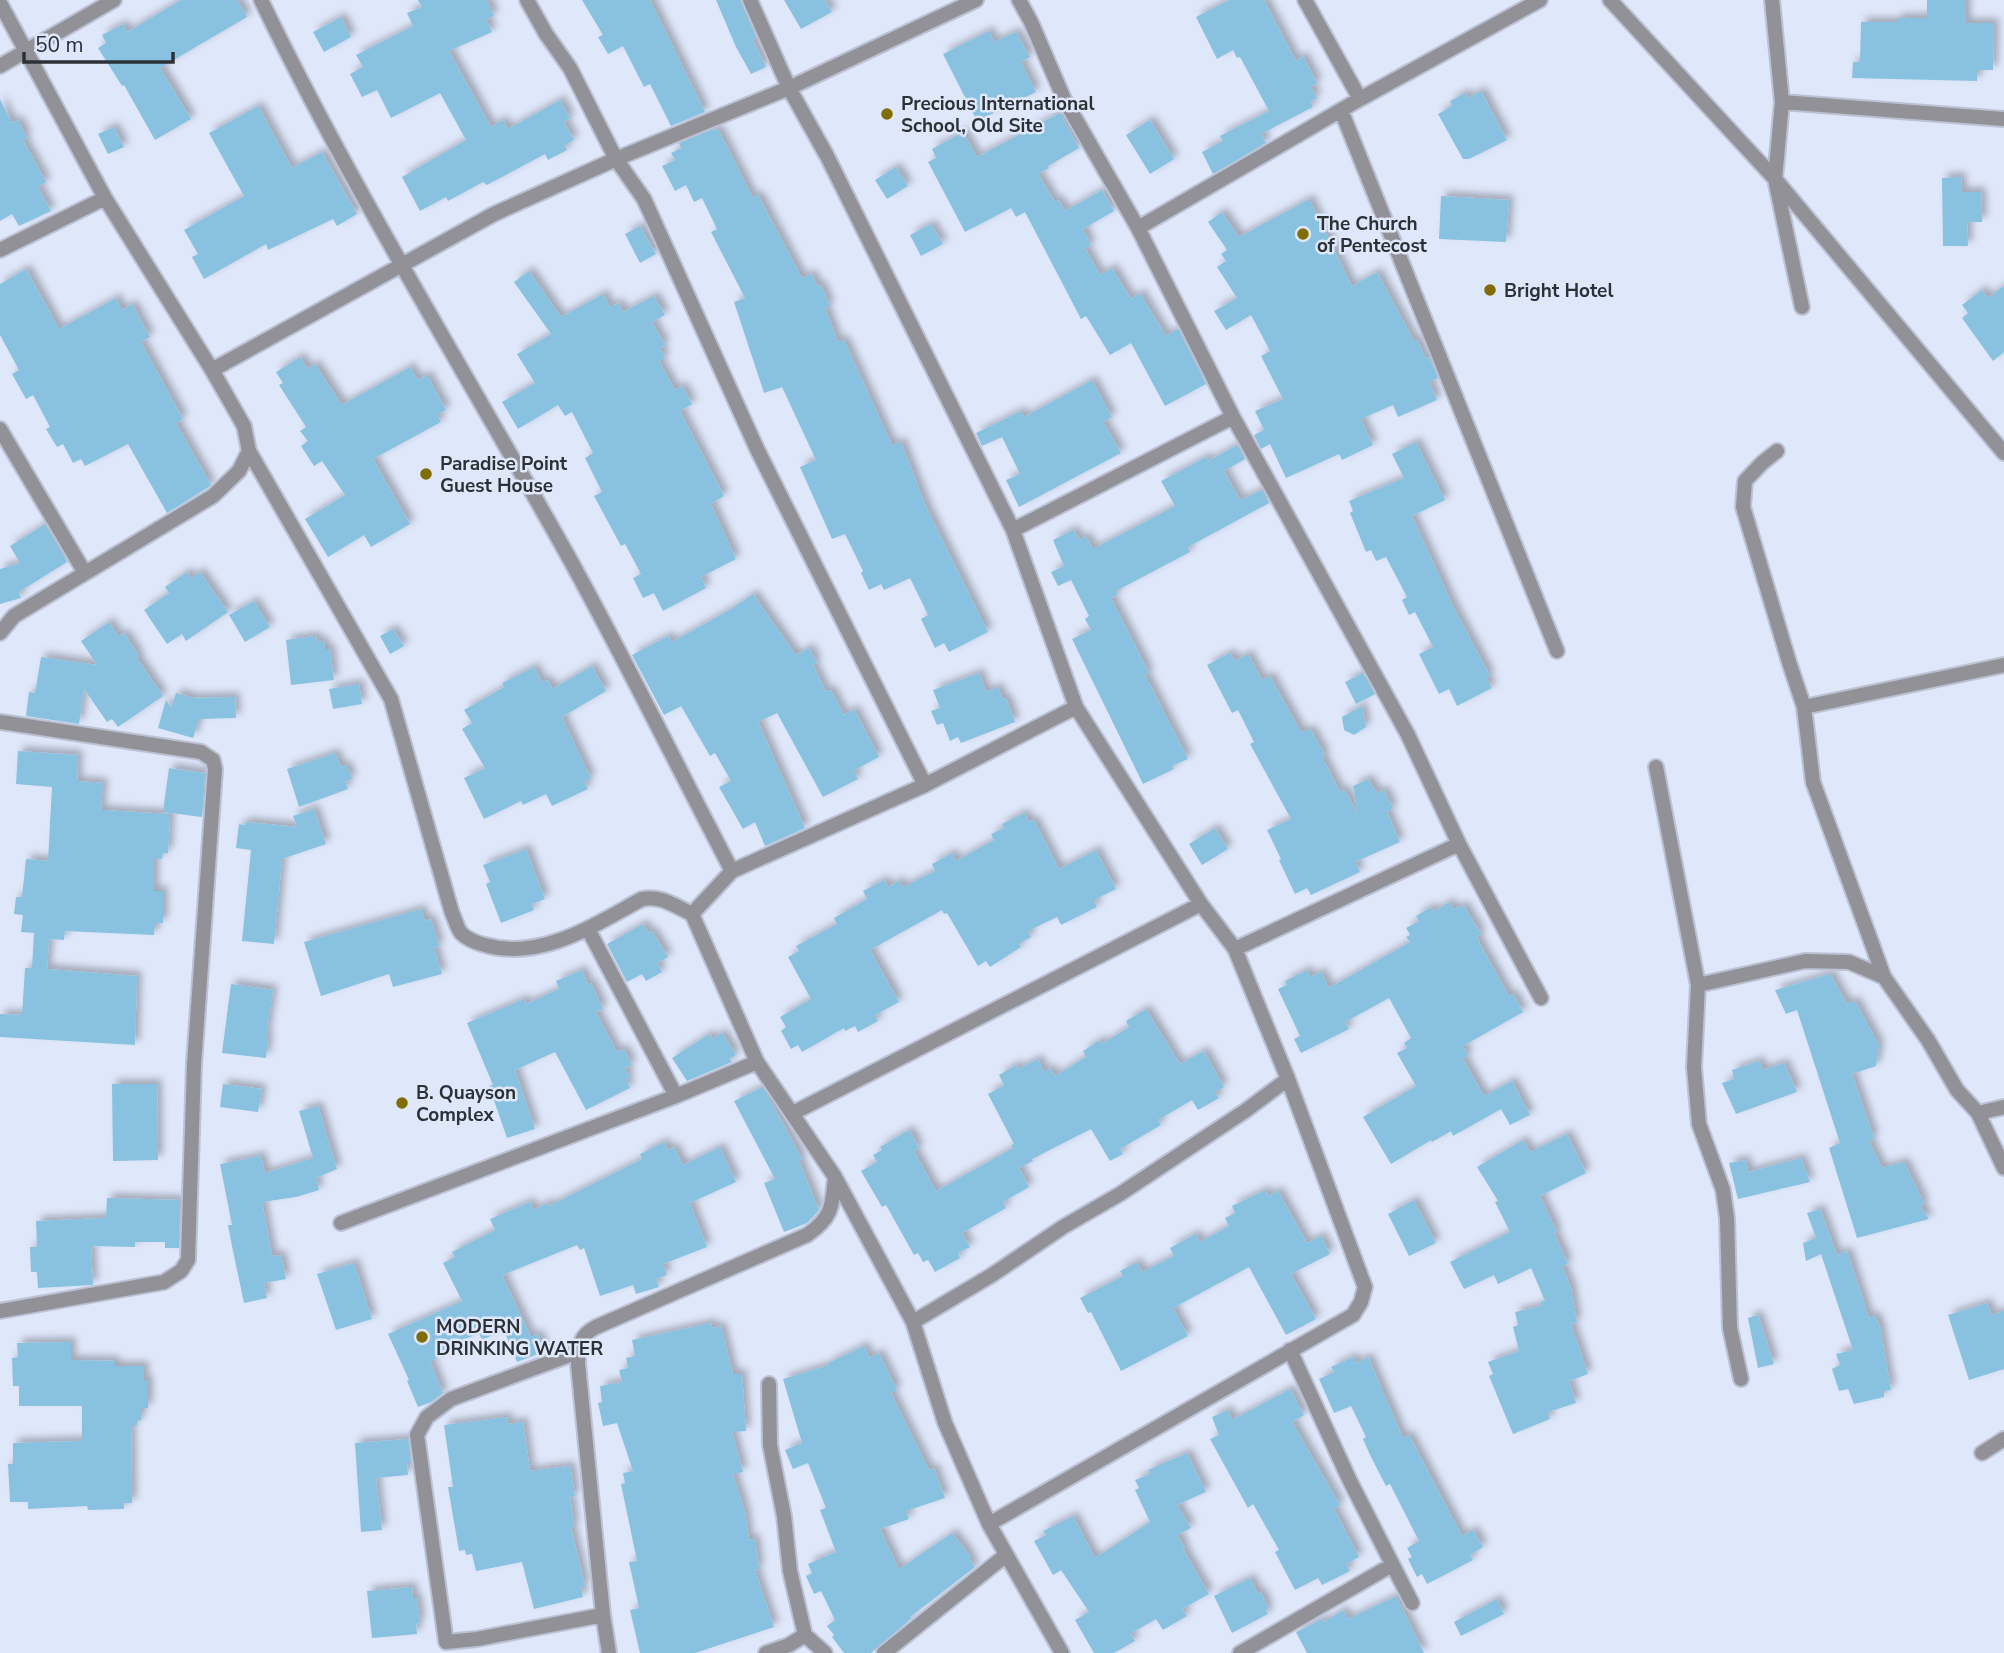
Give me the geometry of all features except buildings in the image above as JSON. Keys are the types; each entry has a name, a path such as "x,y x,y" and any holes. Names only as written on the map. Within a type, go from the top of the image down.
{"street":[{"path":"0,66 114,0"},
{"path":"261,0 300,80 400,265 568,557 732,871"},
{"path":"527,0 546,34 570,68 616,159 644,199 757,449 925,785"},
{"path":"750,0 789,88 827,156 1013,530 1076,707 1201,904 1235,949 1288,1079 1365,1287 1361,1302 1353,1315 989,1524"},
{"path":"212,370 494,214 616,159 789,88 976,0"},
{"path":"1019,0 1064,99 1138,228 1233,418 1408,735 1460,844 1541,998"},
{"path":"1305,0 1360,99"},
{"path":"1138,228 1360,99 1540,0"},
{"path":"1610,0 1775,179 2004,453"},
{"path":"1772,0 1782,102 1775,179 1802,307"},
{"path":"0,3 105,198 244,426 249,452 391,699 453,913 462,933 475,942 497,948 532,949 587,929 651,897 662,899 692,914 757,1062 835,1177 913,1322 945,1423 989,1524 1062,1653"},
{"path":"1782,102 2004,119"},
{"path":"1341,110 1557,651"},
{"path":"0,250 105,198"},
{"path":"1013,530 1233,418"},
{"path":"0,429 85,573"},
{"path":"0,633 14,616 213,496 239,471 249,452"},
{"path":"1777,452 1745,481 1743,507 1804,707 1813,782 1884,977 1928,1040 1957,1090 1978,1113 2004,1168"},
{"path":"1804,707 2004,665"},
{"path":"692,914 732,871 925,785 1076,707"},
{"path":"0,722 201,752 213,761 215,769 194,1064 188,1260 181,1271 164,1282 0,1311"},
{"path":"1656,766 1699,985 1694,1068 1699,1124 1723,1190 1727,1218 1730,1328 1741,1379"},
{"path":"1235,949 1460,844"},
{"path":"793,1113 1201,904"},
{"path":"587,929 676,1096"},
{"path":"1699,985 1805,961 1849,962 1884,977"},
{"path":"341,1223 676,1096 757,1062"},
{"path":"913,1322 1120,1194 1245,1111 1288,1079"},
{"path":"1978,1113 2004,1107"},
{"path":"610,1653 603,1615 578,1352 585,1332 807,1235 823,1224 829,1214 835,1177"},
{"path":"1290,1350 1349,1479 1412,1603"},
{"path":"578,1352 451,1399 436,1408 420,1427 417,1435 447,1648 477,1639 603,1615"},
{"path":"768,1384 770,1445 784,1516 790,1571 805,1635 825,1653"},
{"path":"1982,1452 2004,1439"},
{"path":"884,1653 1006,1555"},
{"path":"1240,1653 1392,1565"},
{"path":"766,1653 789,1645 805,1635"}],"place":[{"name":"Precious International School, Old Site","path":"887,114"},
{"name":"The Church of Pentecost","path":"1303,234"},
{"name":"Bright Hotel","path":"1490,290"},
{"name":"Paradise Point Guest House","path":"426,474"},
{"name":"B. Quayson Complex","path":"402,1103"},
{"name":"MODERN DRINKING WATER","path":"422,1337"}]}
